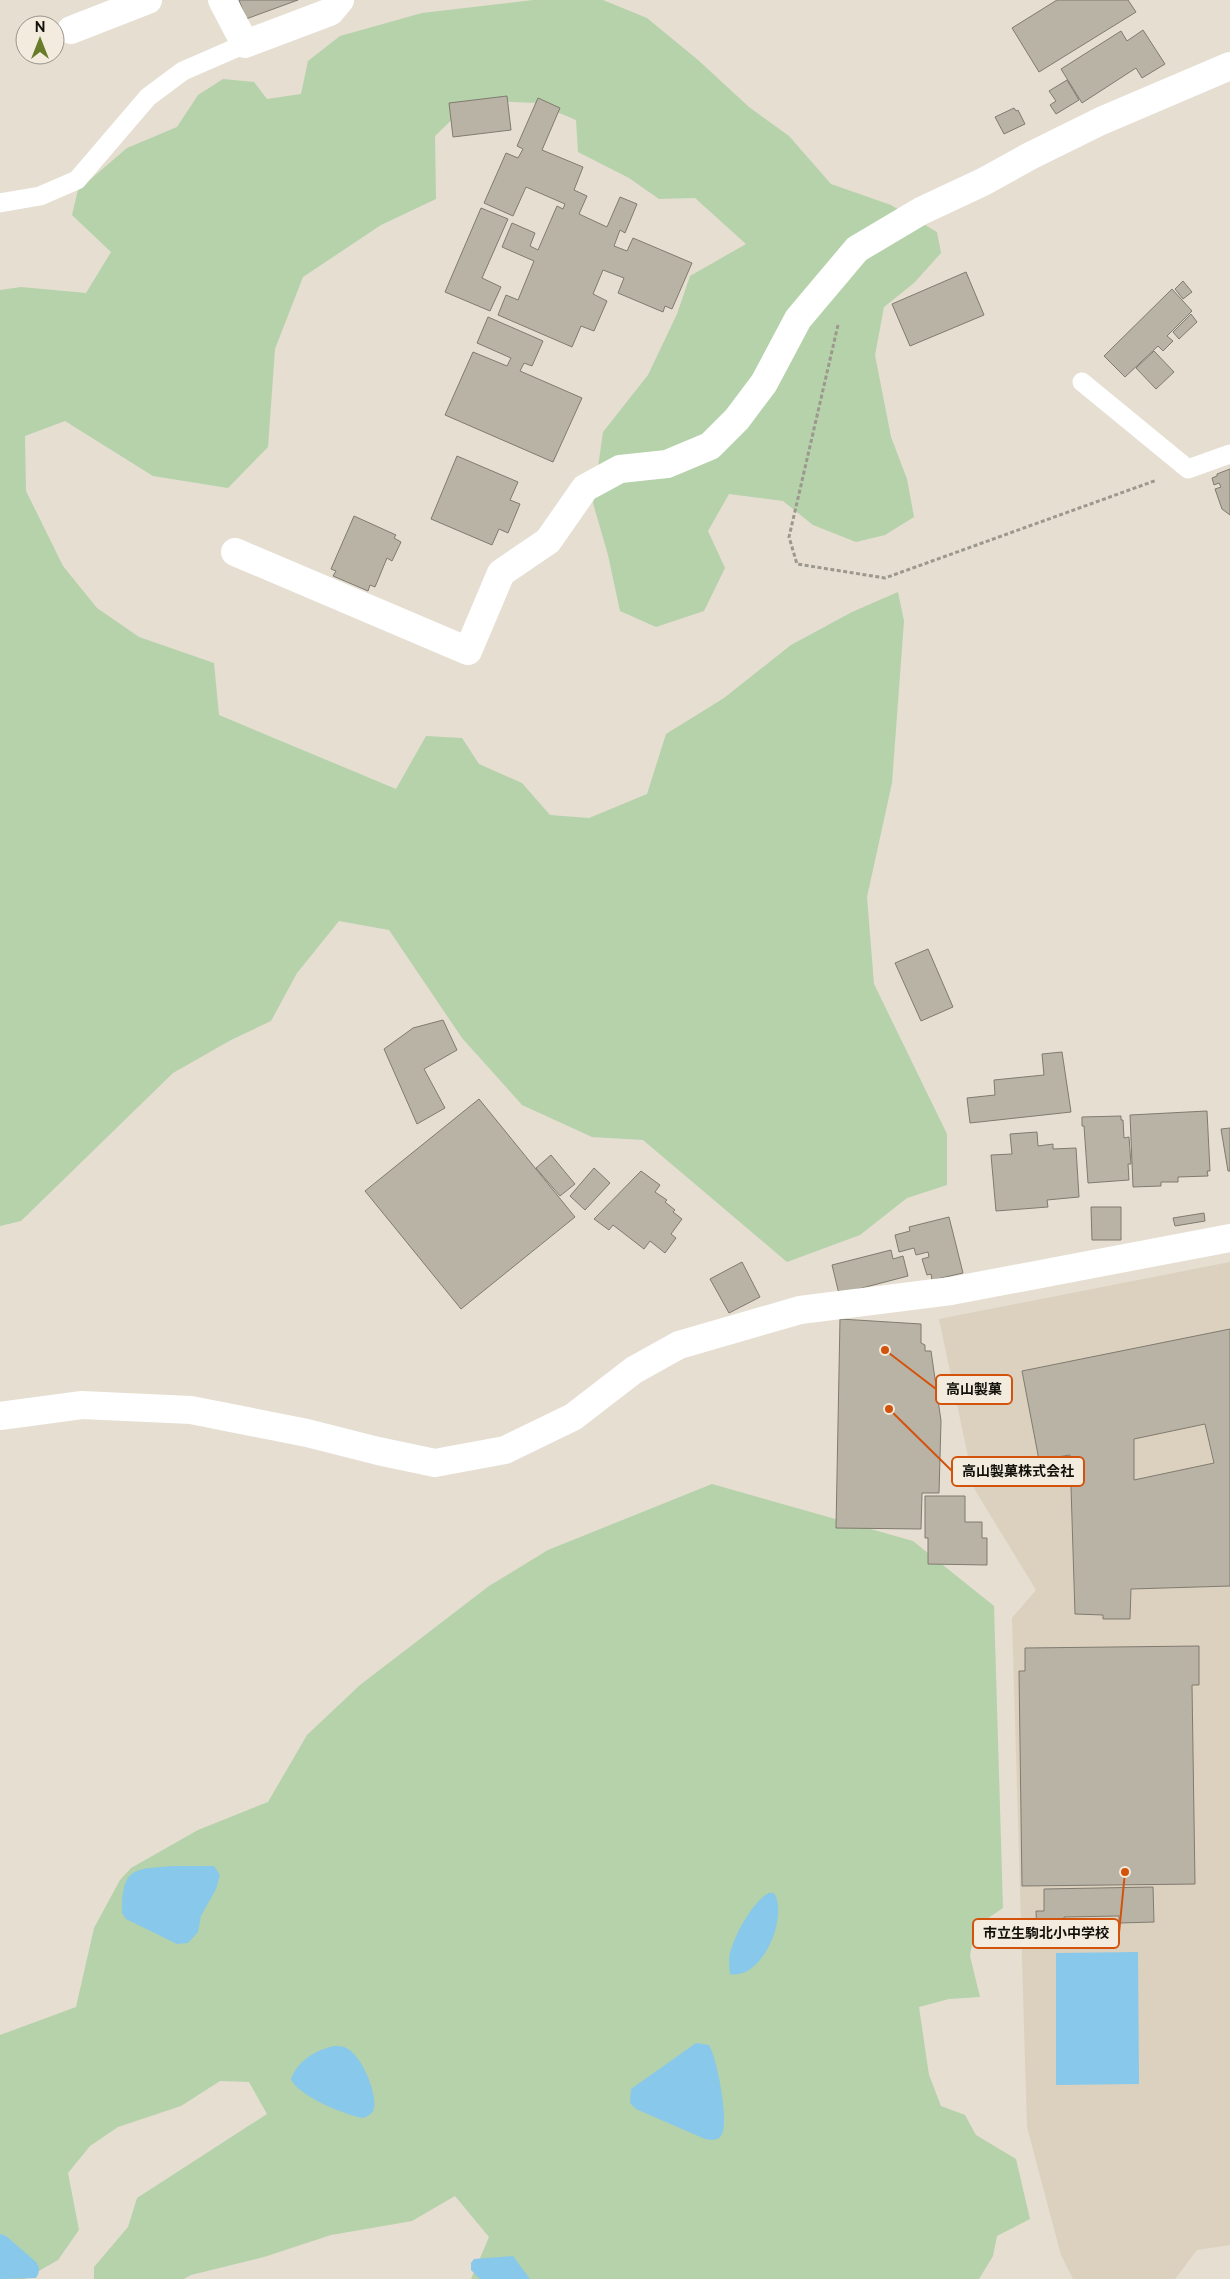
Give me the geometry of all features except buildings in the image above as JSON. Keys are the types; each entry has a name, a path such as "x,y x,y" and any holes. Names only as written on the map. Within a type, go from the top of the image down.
{"street":[{"path":"71,30 148,0"},
{"path":"222,0 245,44 330,12 340,0"},
{"path":"236,552 468,651 501,573 548,541 585,488 620,469 667,464 710,446 738,419 764,383 798,319 857,249 921,211 984,182 1030,156 1101,121 1230,66"},
{"path":"0,1416 82,1405 191,1410 307,1433 435,1463 505,1450 573,1417 634,1370 679,1345 800,1310 951,1291 1230,1238"}],"lane":[{"path":"0,203 40,196 77,180 148,97 183,71 245,44"},
{"path":"1082,382 1188,469 1230,454"}],"path":[{"path":"838,323 789,537 797,564 885,578 1188,469"}],"shaded area":[{"path":"1230,1262 1230,2245 1197,2250 1175,2279 1073,2279 1061,2255 1027,2127 1012,1618 1036,1590 975,1490 939,1319"}],"green space":[{"path":"533,0 603,0 647,18 698,60 749,107 789,136 831,184 891,205 937,232 941,253 914,283 884,307 875,355 891,437 907,479 914,517 885,535 856,542 813,525 783,501 729,494 708,531 725,568 704,611 656,627 620,611 608,555 593,503 603,432 648,375 677,314 690,276 746,244 695,198 659,199 629,178 578,152 576,120 536,103 472,100 435,136 436,199 381,225 303,277 275,349 268,447 228,488 153,476 65,421 25,436 26,491 63,566 97,608 139,637 214,663 219,715 396,789 426,736 462,738 479,764 522,783 550,815 589,818 647,794 666,734 724,698 791,645 852,612 898,592 904,621 892,783 867,897 874,984 947,1134 947,1185 907,1198 860,1235 787,1262 643,1140 592,1137 522,1105 462,1038 389,930 339,921 297,973 271,1021 231,1040 173,1073 21,1221 0,1226 0,290 21,287 86,293 111,252 72,215 78,190 127,148 177,127 198,95 223,79 254,82 267,99 301,94 308,61 340,36 422,13"},
{"path":"712,1484 913,1541 994,1606 1003,1908 975,1927 970,1956 980,1997 949,1999 919,2007 929,2075 941,2106 965,2115 976,2135 1016,2159 1030,2219 997,2236 993,2256 979,2279 471,2279 489,2237 455,2196 412,2221 331,2235 264,2257 191,2275 184,2279 94,2279 94,2267 128,2227 137,2198 267,2114 249,2082 220,2081 181,2106 118,2127 90,2146 68,2173 79,2230 58,2260 25,2279 0,2279 0,2035 76,2007 94,1928 120,1880 131,1868 198,1830 268,1802 307,1735 360,1685 489,1586 548,1550"}],"water":[{"path":"214,1866 220,1875 216,1889 201,1916 198,1932 188,1943 177,1944 126,1919 122,1913 125,1886 128,1878 133,1873 149,1868"},
{"path":"769,1893 774,1893 778,1903 778,1916 770,1945 762,1958 752,1968 742,1973 730,1974 730,1953 734,1940 752,1909"},
{"path":"1138,1952 1139,2084 1056,2085 1056,1953"},
{"path":"696,2043 709,2045 716,2063 722,2092 723,2131 720,2137 715,2140 705,2139 636,2109 630,2103 631,2089"},
{"path":"334,2046 343,2047 352,2052 367,2074 374,2101 373,2110 363,2118 323,2104 303,2092 291,2079 298,2066 308,2057"},
{"path":"0,2234 6,2236 36,2262 39,2270 36,2278 0,2279"},
{"path":"513,2256 530,2279 480,2279 471,2270 471,2263 474,2259"}],"place":[{"name":"高山製菓","path":"885,1350"},
{"name":"高山製菓株式会社","path":"889,1409"},
{"name":"市立生駒北小中学校","path":"1125,1872"}]}
